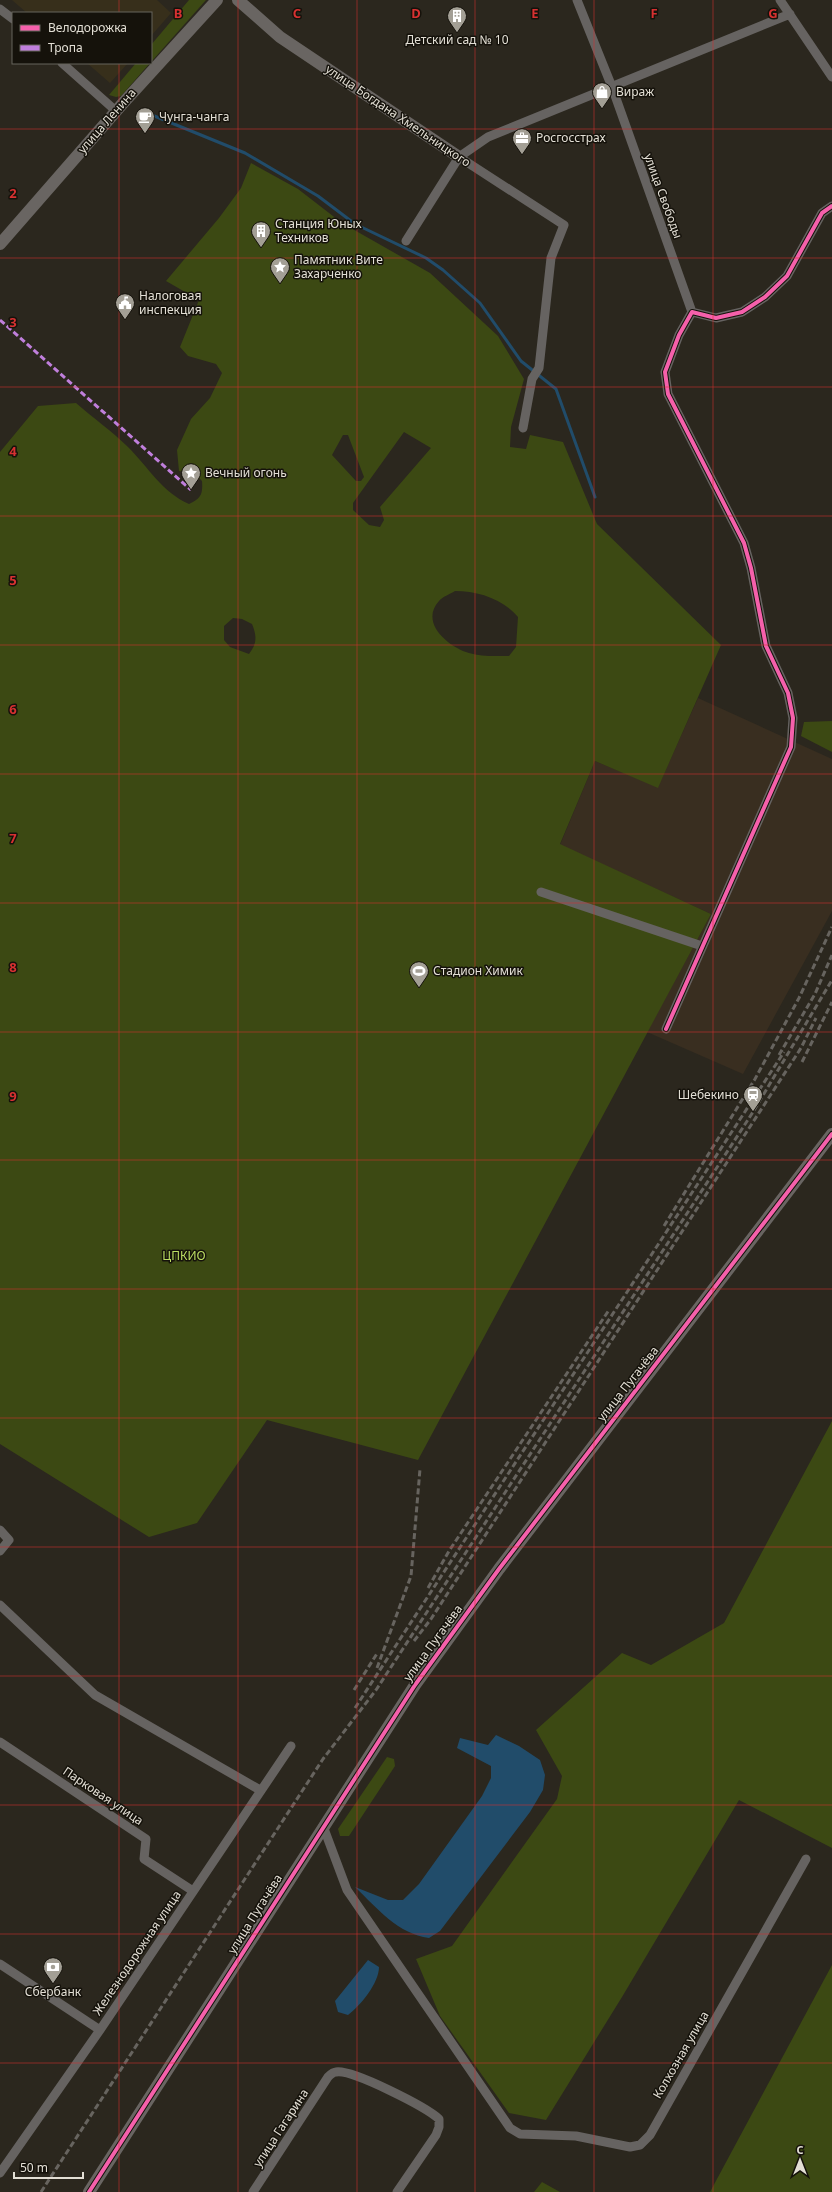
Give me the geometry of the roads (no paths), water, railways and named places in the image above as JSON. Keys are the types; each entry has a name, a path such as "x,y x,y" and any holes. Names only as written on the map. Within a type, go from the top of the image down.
{"street":[{"name":"улица Ленина","path":"0,244 116,111 217,0"},
{"name":"улица Богдана Хмельницкого","path":"238,0 280,37 459,157 564,225 552,258 539,368 532,379 522,428"},
{"name":"улица Свободы","path":"577,0 612,87 692,312"},
{"path":"780,0 832,77"},
{"path":"0,9 12,18"},
{"path":"406,241 459,157 488,137 790,14"},
{"path":"63,64 116,111"},
{"path":"666,1028 748,847 791,747 793,718 788,693 766,646 751,568 744,543 668,394 665,381 665,372 676,342 692,312 716,318 742,312 765,297 787,276 822,213 832,206"},
{"path":"541,892 702,946"},
{"name":"улица Пугачёва","path":"89,2192 415,1685 499,1569 832,1134"},
{"path":"0,1530 10,1540 0,1551"},
{"path":"0,1605 95,1695 260,1790"},
{"name":"Парковая улица","path":"0,1742 146,1839 144,1859 193,1892"},
{"name":"Железнодорожная улица","path":"0,2173 100,2030 260,1790 292,1746"},
{"name":"Колхозная улица","path":"323,1826 347,1890 510,2128 520,2134 576,2136 630,2147 640,2146 650,2135 806,1859"},
{"path":"0,1964 100,2030"},
{"name":"улица Гагарина","path":"253,2192 328,2077 336,2072 346,2073 383,2087 432,2113 439,2119 439,2127 436,2135 397,2192"}],"water":[{"path":"496,1735 519,1746 540,1760 545,1775 543,1790 530,1812 440,1931 429,1938 418,1936 398,1926 389,1919 355,1887 388,1900 403,1900 419,1884 482,1796 491,1778 491,1766 457,1748 460,1738 488,1745"},
{"path":"368,1960 379,1967 373,1987 364,2000 348,2015 338,2012 335,2001"}],"waterway":[{"path":"147,113 245,153 318,196 355,224 426,258 443,270 480,303 521,361 556,389 595,497"}],"railway":[{"path":"664,1226 755,1079 799,998 832,927"},
{"path":"779,1055 815,994 832,955"},
{"path":"41,2192 323,1759 376,1690 593,1358 753,1112 832,980"},
{"path":"802,1062 832,1002"},
{"path":"414,1641 431,1619 801,1048 816,1018"},
{"path":"355,1708 784,1052"},
{"path":"428,1588 449,1551 609,1310"},
{"path":"377,1668 411,1576 420,1469"},
{"path":"354,1690 378,1652"}],"place":[{"name":"Детский сад № 10","path":"457,33"},
{"name":"Вираж","path":"602,109"},
{"name":"Чунга-чанга","path":"145,134"},
{"name":"Росгосстрах","path":"522,155"},
{"name":"Станция Юных Техников","path":"261,248"},
{"name":"Памятник Вите Захарченко","path":"280,284"},
{"name":"Налоговая инспекция","path":"125,320"},
{"name":"Вечный огонь","path":"191,490"},
{"name":"Стадион Химик","path":"419,988"},
{"name":"Шебекино","path":"753,1112"},
{"name":"Сбербанк","path":"53,1984"}],"park label":[{"name":"ЦПКИО","path":"184,1256"}]}
